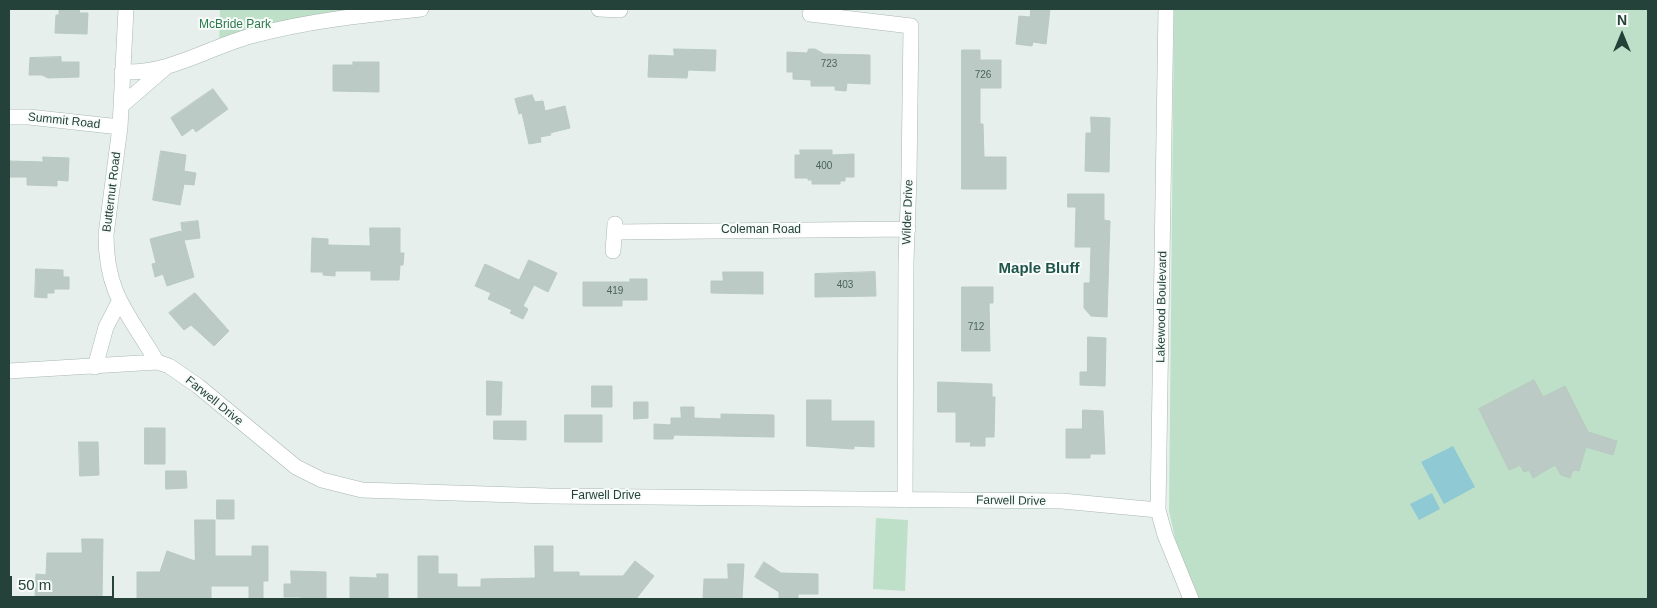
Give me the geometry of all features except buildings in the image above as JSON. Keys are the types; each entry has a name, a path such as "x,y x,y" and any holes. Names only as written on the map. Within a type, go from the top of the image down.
{"street":[{"name":"Butternut Road","path":"126,9 120,127 106,235 108,270 119,302 157,362"},
{"path":"122,72 137,72 166,67 247,37 296,24 355,12 421,9"},
{"path":"599,9 620,10"},
{"name":"Lakewood Boulevard","path":"1166,9 1158,510 1164,536 1191,599"},
{"name":"Wilder Drive","path":"810,14 910,26 906,262 905,500"},
{"path":"121,106 166,67"},
{"name":"Summit Road","path":"9,118 29,117 120,127"},
{"name":"Coleman Road","path":"613,251 615,228 908,229"},
{"path":"95,367 106,327 119,302"},
{"name":"Farwell Drive","path":"9,371 95,367 152,360 169,366 198,386 296,467 322,480 362,490 476,495 1062,501 1158,510"}],"green space":[{"name":"McBride Park","path":"220,9 355,9 355,16 219,48"},
{"path":"1174,9 1648,9 1648,599 1197,599 1178,552 1169,511"},
{"path":"876,518 908,520 905,591 873,589"}],"water":[{"path":"1453,446 1475,487 1444,504 1421,462"},
{"path":"1432,493 1440,509 1419,520 1410,504"}],"district":[{"name":"Maple Bluff","path":"1039,269"}]}
